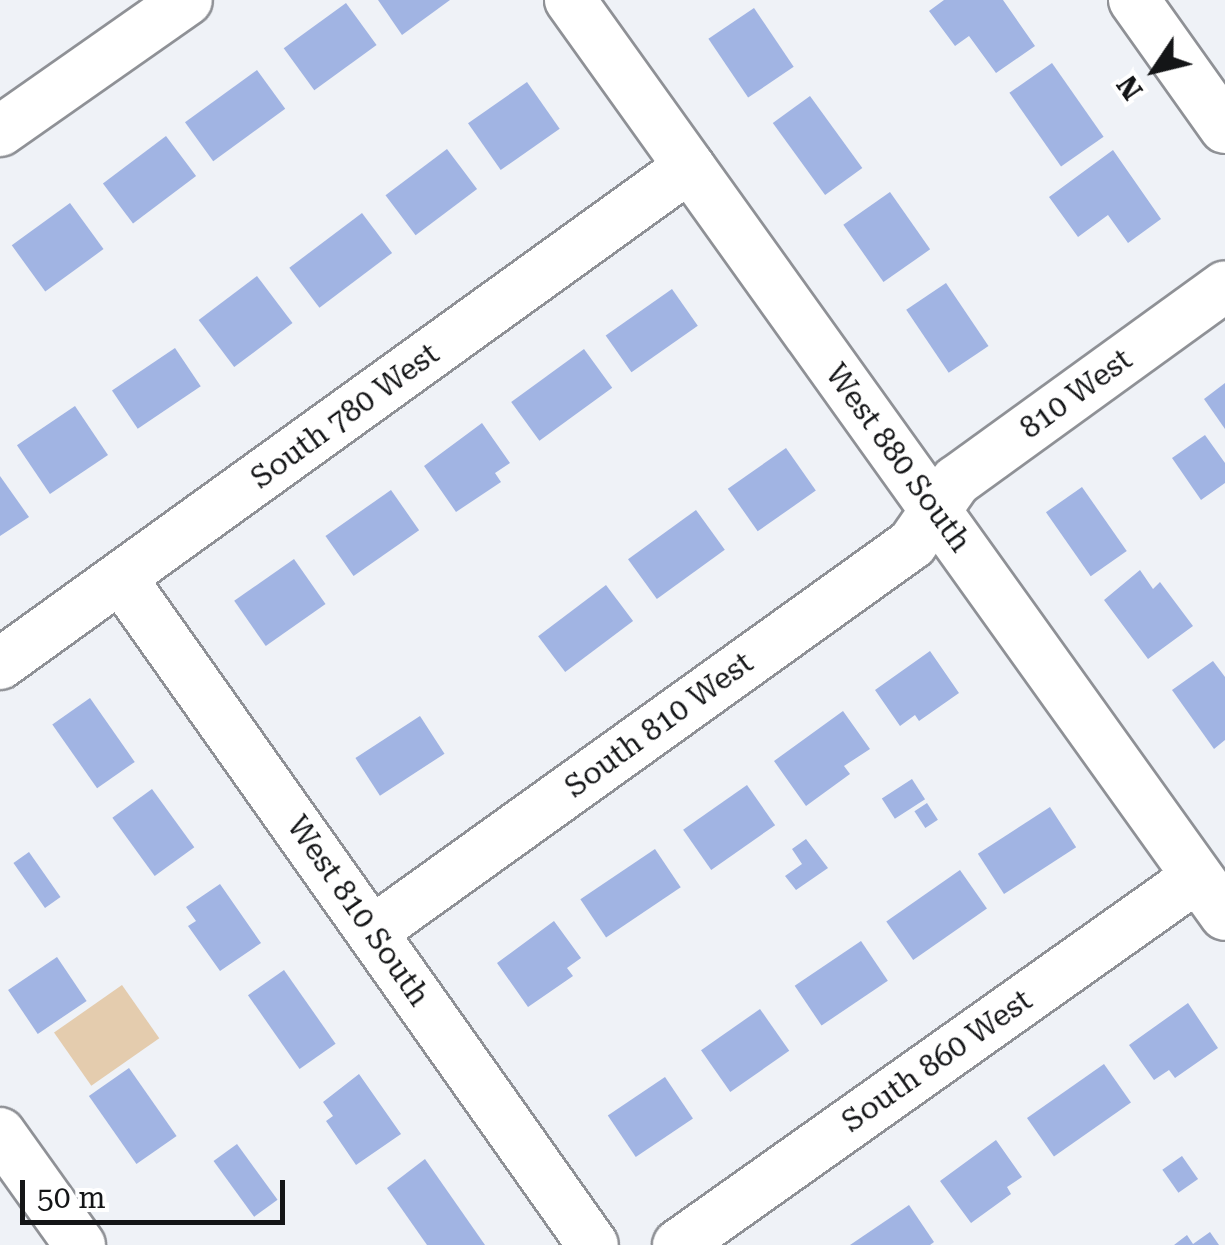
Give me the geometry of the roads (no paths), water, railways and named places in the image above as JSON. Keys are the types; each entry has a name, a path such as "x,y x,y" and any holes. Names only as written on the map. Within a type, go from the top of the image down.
{"street":[{"path":"0,131 187,0"},
{"name":"West 880 South","path":"570,0 1211,896"},
{"path":"1134,0 1225,128"},
{"name":"South 780 West","path":"0,664 690,166"},
{"name":"810 West","path":"935,510 956,481 1225,286"},
{"name":"South 810 West","path":"374,931 912,544 935,510"},
{"name":"West 810 South","path":"121,578 593,1245"},
{"name":"South 860 West","path":"678,1245 1211,896"},
{"path":"0,1133 80,1245"}]}
